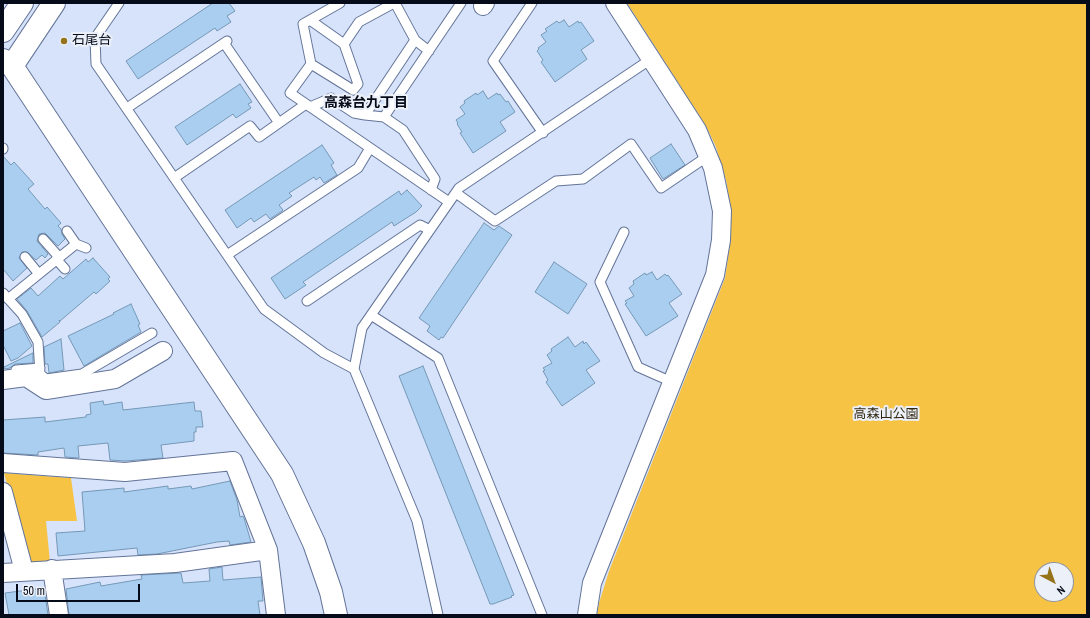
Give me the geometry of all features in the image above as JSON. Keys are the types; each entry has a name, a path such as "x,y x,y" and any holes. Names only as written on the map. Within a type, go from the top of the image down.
{"street":[{"path":"3,31 22,3"},
{"path":"54,3 7,63 282,474 314,543 331,592 336,615"},
{"path":"587,615 592,583 715,275 721,240 722,211 713,168 697,130 614,3"},
{"path":"3,380 26,377 46,390 115,379 162,351"},
{"path":"3,463 125,472 233,461 268,550 276,615"},
{"path":"3,492 24,571"},
{"path":"3,573 175,563 268,550"},
{"path":"52,570 60,615"}],"lane":[{"path":"119,3 95,38 96,64 264,309 324,353 354,369"},
{"path":"310,20 344,44 358,84 353,90 311,64 303,24 310,20 340,3"},
{"path":"344,44 358,22 394,3 415,40 429,51"},
{"path":"384,117 461,3"},
{"path":"532,3 493,61 543,132"},
{"path":"364,115 415,40"},
{"path":"127,108 226,42 279,123"},
{"path":"438,615 417,521 354,369 362,328 459,188 651,59"},
{"path":"311,64 290,93 449,202"},
{"path":"174,178 250,126 259,137 308,105 331,98 354,113 384,117 403,130 435,179 430,190"},
{"path":"456,193 495,221 556,181 583,179 631,144 661,188 708,156"},
{"path":"227,255 358,168 370,148"},
{"path":"307,301 420,225 430,230"},
{"path":"67,231 76,244 86,248"},
{"path":"624,232 600,282 638,367 672,382"},
{"path":"43,239 65,269"},
{"path":"76,244 39,274 6,296 22,314 38,342 40,374 46,379 82,374 152,333"},
{"path":"25,257 39,274"},
{"path":"371,315 438,358 542,615"},
{"path":"3,371 40,368"}],"green space":[{"name":"高森山公園","path":"627,3 1087,3 1087,615 597,615 599,603 609,571 725,278 731,238 731,210 726,180 716,147 706,126"},
{"path":"4,473 71,478 77,521 46,521 50,562 27,563"}],"building":[{"path":"213,3 229,3 235,11 227,16 231,22 217,31 215,28 138,79 126,61"},
{"path":"564,20 569,27 578,21 579,23 581,22 594,41 581,50 587,59 555,82 541,62 543,60 537,51 539,49 538,48 546,42 541,35 547,31 545,29 557,21 559,23"},
{"path":"240,84 252,102 248,104 251,108 236,118 233,114 187,145 175,127"},
{"path":"483,91 488,99 497,93 498,95 500,94 506,102 508,101 515,112 500,122 506,131 473,153 460,133 462,132 456,120 465,114 460,107 465,103 464,101 476,93 477,95"},
{"path":"671,144 685,165 663,179 650,158"},
{"path":"322,145 334,163 331,165 337,175 324,183 320,177 316,180 314,177 289,193 292,196 279,205 283,210 270,219 266,214 254,222 251,218 237,228 225,210"},
{"path":"3,156 11,165 14,162 34,184 28,189 45,209 47,207 61,223 58,226 61,229 65,239 58,246 45,233 39,234 37,241 48,254 45,258 42,255 36,260 27,252 22,252 19,258 27,268 13,281 3,269"},
{"path":"407,190 422,206 416,212 394,226 392,222 303,282 306,285 285,299 271,278 399,191 401,195"},
{"path":"484,223 494,230 499,226 512,235 443,338 441,337 439,340 427,331 430,326 419,318"},
{"path":"93,258 110,277 108,279 110,281 96,294 94,292 60,321 59,320 60,322 42,337 27,311 17,299 31,288 38,296 60,276 63,279 86,259 88,262"},
{"path":"554,262 587,284 568,314 535,292"},
{"path":"652,272 657,280 665,274 667,276 668,275 682,294 669,303 678,316 646,336 625,304 627,303 625,301 634,296 629,288 634,284 633,281 645,273 646,275"},
{"path":"131,304 140,324 138,325 141,332 84,366 68,336 114,314 113,313"},
{"path":"20,323 32,346 18,358 11,361 3,345 3,331"},
{"path":"568,337 575,347 583,341 584,344 586,342 600,361 586,370 595,383 562,406 546,382 548,380 543,368 552,363 547,355 552,351 551,349"},
{"path":"61,339 64,370 49,373 48,364 45,364 44,347"},
{"path":"33,353 33,363 15,364 10,368 5,369 4,367"},
{"path":"423,366 514,595 493,604 490,604 399,376"},
{"path":"103,401 104,405 122,402 123,410 194,402 195,411 201,411 203,427 196,427 196,432 194,432 194,441 161,445 163,458 125,461 110,460 108,443 78,446 79,458 65,457 64,448 38,452 38,455 3,453 3,420 45,417 45,422 86,417 86,415 91,414 90,403"},
{"path":"230,481 237,500 240,517 243,516 244,518 251,542 230,545 229,541 217,542 157,554 138,555 137,548 58,556 56,533 85,531 82,492 124,488 124,492 168,486 168,489 191,486 192,489"},
{"path":"222,567 223,580 261,577 263,601 258,601 260,615 69,615 66,589 100,582 101,586 142,579 141,575 181,573 183,583 210,581 209,569"},
{"path":"44,588 48,615 9,615 5,593"}],"place":[{"name":"石尾台","path":"64,41"}],"district":[{"name":"高森台九丁目","path":"366,103"}]}
